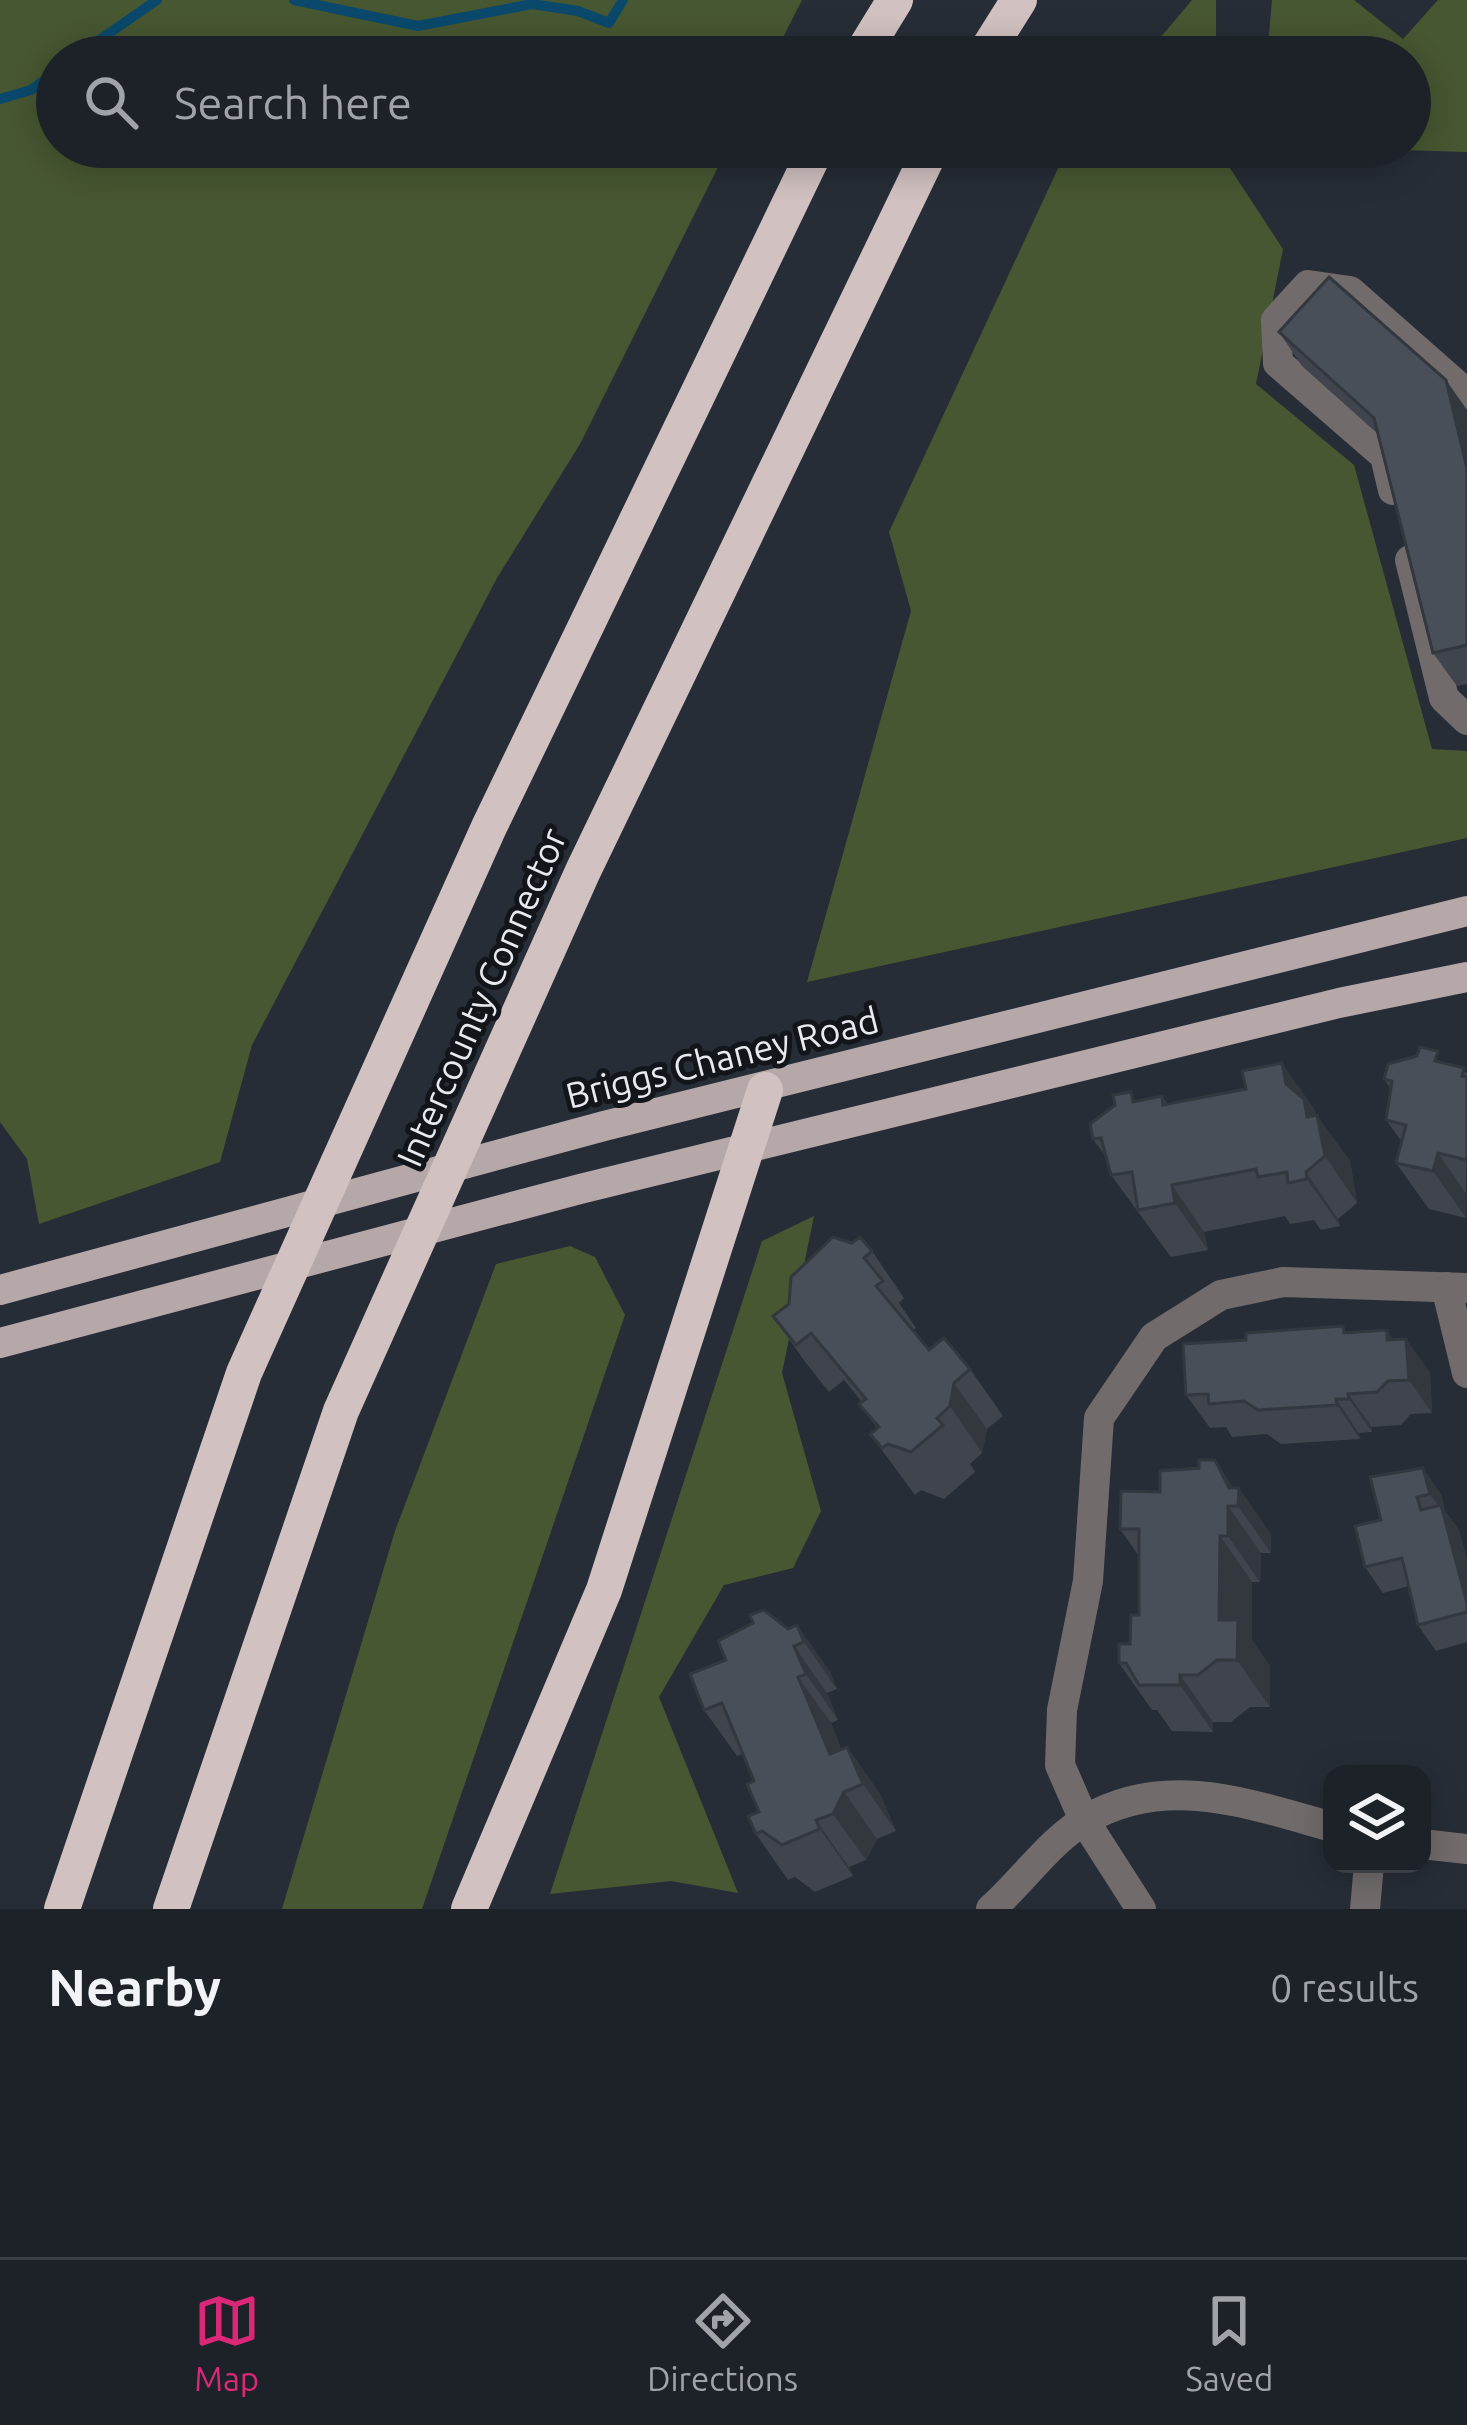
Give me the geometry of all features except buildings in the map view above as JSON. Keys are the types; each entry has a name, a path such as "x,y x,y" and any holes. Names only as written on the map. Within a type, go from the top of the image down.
{"highway":[{"path":"873,36 895,0"},
{"path":"996,36 1019,0"},
{"name":"Intercounty Connector","path":"62,1909 244,1373 489,827 807,168"},
{"name":"Intercounty Connector","path":"171,1909 341,1411 583,871 922,168"},
{"path":"470,1909 604,1590 765,1090"}],"main road":[{"name":"Briggs Chaney Road","path":"0,1290 604,1126 765,1090 1467,911"},
{"path":"0,1343 580,1189 1339,1003 1467,976"}],"street":[{"path":"1467,394 1350,290 1308,285 1276,320 1278,363 1385,456 1444,698 1467,720"},
{"path":"1142,1909 1084,1820 1060,1765 1062,1709 1088,1581 1099,1418 1154,1337 1221,1295 1283,1282 1456,1288 1467,1372"},
{"path":"991,1909 1084,1820 1152,1794 1223,1796 1323,1824"},
{"path":"1431,1845 1467,1849"},
{"path":"1365,1909 1368,1873"}],"green space":[{"path":"0,0 802,0 784,36 36,36 36,168 718,168 580,444 497,578 252,1045 220,1162 39,1224 27,1159 0,1122"},
{"path":"1192,0 1216,0 1216,36 1162,36"},
{"path":"1272,0 1354,0 1399,36 1269,36"},
{"path":"1438,0 1467,0 1467,152 1431,151 1431,36 1406,36"},
{"path":"1058,168 1230,168 1283,249 1256,384 1354,465 1432,749 1467,751 1467,838 807,982 911,611 889,532"},
{"path":"814,1216 782,1373 821,1511 793,1568 724,1585 659,1697 738,1893 671,1881 550,1894 762,1241"},
{"path":"570,1246 595,1257 625,1315 422,1909 282,1909 395,1531 496,1264"}],"waterway":[{"path":"105,36 157,0"},
{"path":"294,0 418,26 532,4 578,11 609,23 623,0"},
{"path":"0,99 36,86"}]}
